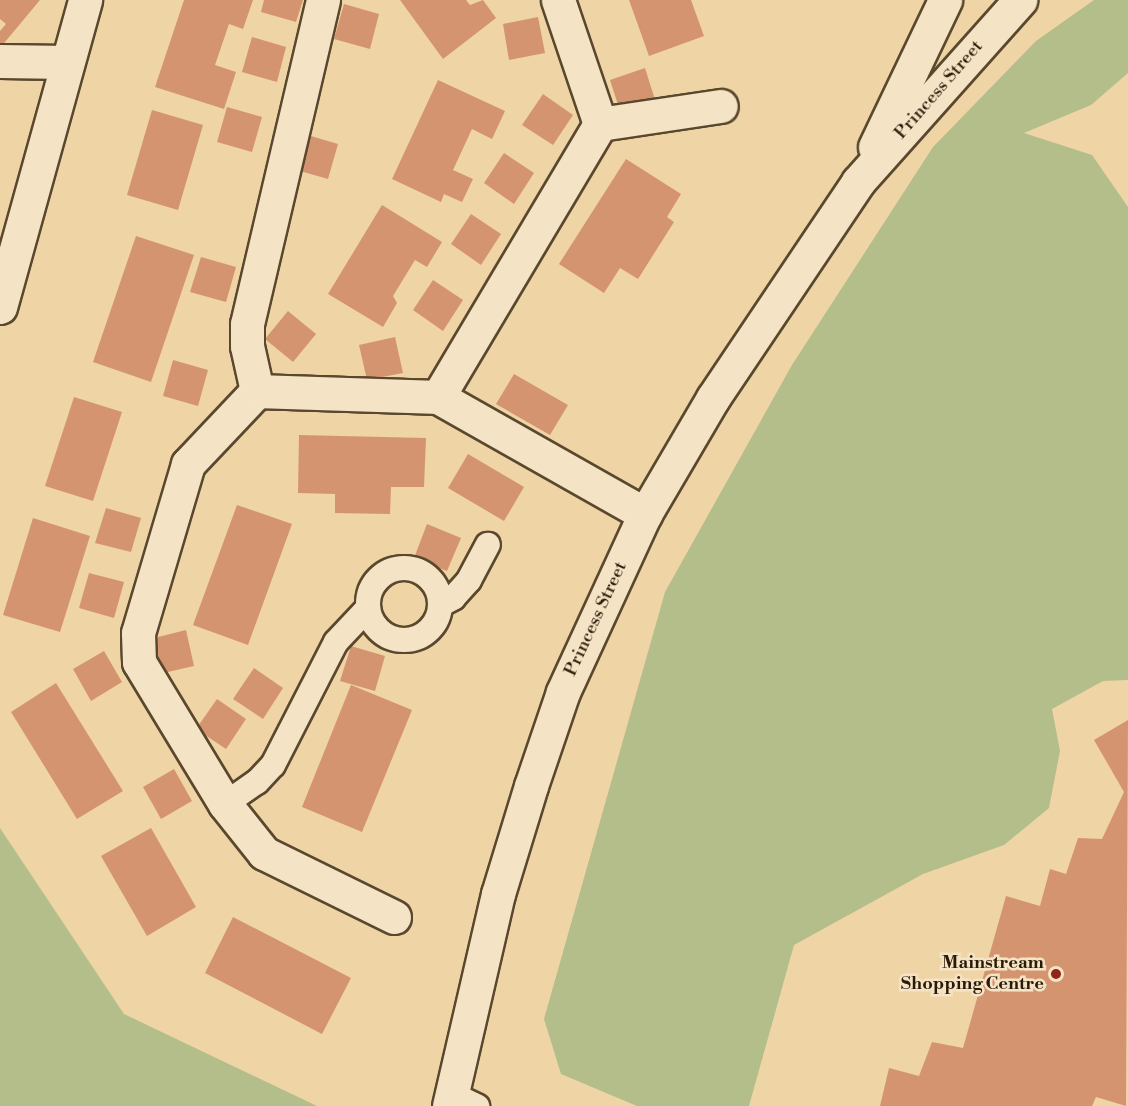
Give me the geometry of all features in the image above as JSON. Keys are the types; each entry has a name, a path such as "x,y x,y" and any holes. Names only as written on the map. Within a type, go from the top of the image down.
{"street":[{"path":"0,307 85,0"},
{"path":"257,391 246,346 247,324 323,0"},
{"path":"438,397 600,124 558,0"},
{"name":"Princess Street","path":"858,182 945,0"},
{"name":"Princess Street","path":"459,1102 498,894 531,786 562,692 645,514 713,398 858,182 1020,0"},
{"path":"0,61 67,62"},
{"path":"600,124 721,106"},
{"path":"394,917 278,862 264,853 225,804 139,662 135,647 188,464 257,391 438,397 645,514"}],"lane":[{"path":"440,605 433,583 424,574 402,568 390,570 373,585 368,608 371,620 388,636 411,639 431,627 440,605 453,598 469,580 488,545"},
{"path":"225,804 257,782 273,765 340,635 368,608"}],"green space":[{"path":"1094,0 1128,0 1128,73 1091,105 1024,133 1092,155 1128,207 1128,680 1103,681 1052,709 1060,751 1049,808 1004,845 923,874 794,945 749,1106 637,1106 561,1074 544,1019 665,592 792,365 933,147 1036,41"},
{"path":"0,828 124,1014 317,1106 0,1106"}],"building":[{"path":"0,0 40,0 0,48 0,31 6,24 0,19"},
{"path":"184,0 253,0 243,29 229,24 215,65 236,72 224,109 155,87"},
{"path":"264,0 303,0 296,22 261,12"},
{"path":"400,0 466,0 470,5 483,0 496,18 443,59"},
{"path":"629,0 691,0 704,36 649,56"},
{"path":"344,4 379,14 370,49 334,39"},
{"path":"538,17 545,53 509,60 503,24"},
{"path":"252,37 286,47 277,82 242,72"},
{"path":"645,68 656,103 621,114 610,80"},
{"path":"438,80 505,111 492,139 472,129 453,170 473,179 462,202 444,194 441,202 392,179"},
{"path":"543,94 573,115 553,145 522,125"},
{"path":"227,107 262,117 252,152 217,142"},
{"path":"152,110 203,125 178,210 127,195"},
{"path":"304,134 338,144 328,179 293,169"},
{"path":"504,153 534,173 514,204 484,183"},
{"path":"626,159 681,194 667,217 674,222 638,279 620,268 604,293 559,264"},
{"path":"382,205 442,242 427,267 415,260 393,296 397,303 383,327 328,294"},
{"path":"471,214 501,234 481,265 451,244"},
{"path":"136,236 194,255 151,382 93,362"},
{"path":"201,257 236,267 226,302 190,292"},
{"path":"433,280 463,300 443,331 413,310"},
{"path":"288,311 316,334 293,362 265,339"},
{"path":"395,337 403,373 367,380 359,345"},
{"path":"173,360 208,370 198,406 163,396"},
{"path":"514,374 568,405 550,435 496,404"},
{"path":"74,397 122,412 93,501 45,486"},
{"path":"299,435 426,438 424,487 391,487 390,514 335,513 335,494 298,493"},
{"path":"468,454 524,487 504,521 448,488"},
{"path":"237,505 292,524 248,645 193,625"},
{"path":"106,508 141,518 131,552 95,543"},
{"path":"33,518 90,536 60,632 3,615"},
{"path":"427,524 461,538 447,571 414,558"},
{"path":"89,573 124,582 114,618 79,608"},
{"path":"186,630 194,666 159,674 150,639"},
{"path":"351,646 385,656 375,691 340,681"},
{"path":"104,651 122,682 91,701 73,669"},
{"path":"254,668 283,688 263,719 233,699"},
{"path":"56,683 123,791 77,819 11,712"},
{"path":"351,685 412,710 362,832 302,807"},
{"path":"217,699 246,719 226,749 196,729"},
{"name":"Mainstream Shopping Centre","path":"1128,720 1126,1106 1096,1097 1092,1106 880,1106 889,1068 919,1076 932,1042 963,1048 1006,896 1040,906 1050,869 1066,874 1078,838 1102,839 1124,792 1094,740"},
{"path":"174,769 192,801 161,819 143,787"},
{"path":"151,828 196,907 147,936 101,856"},
{"path":"233,917 351,978 322,1034 205,973"}],"place":[{"name":"Mainstream Shopping Centre","path":"1056,974"}]}
